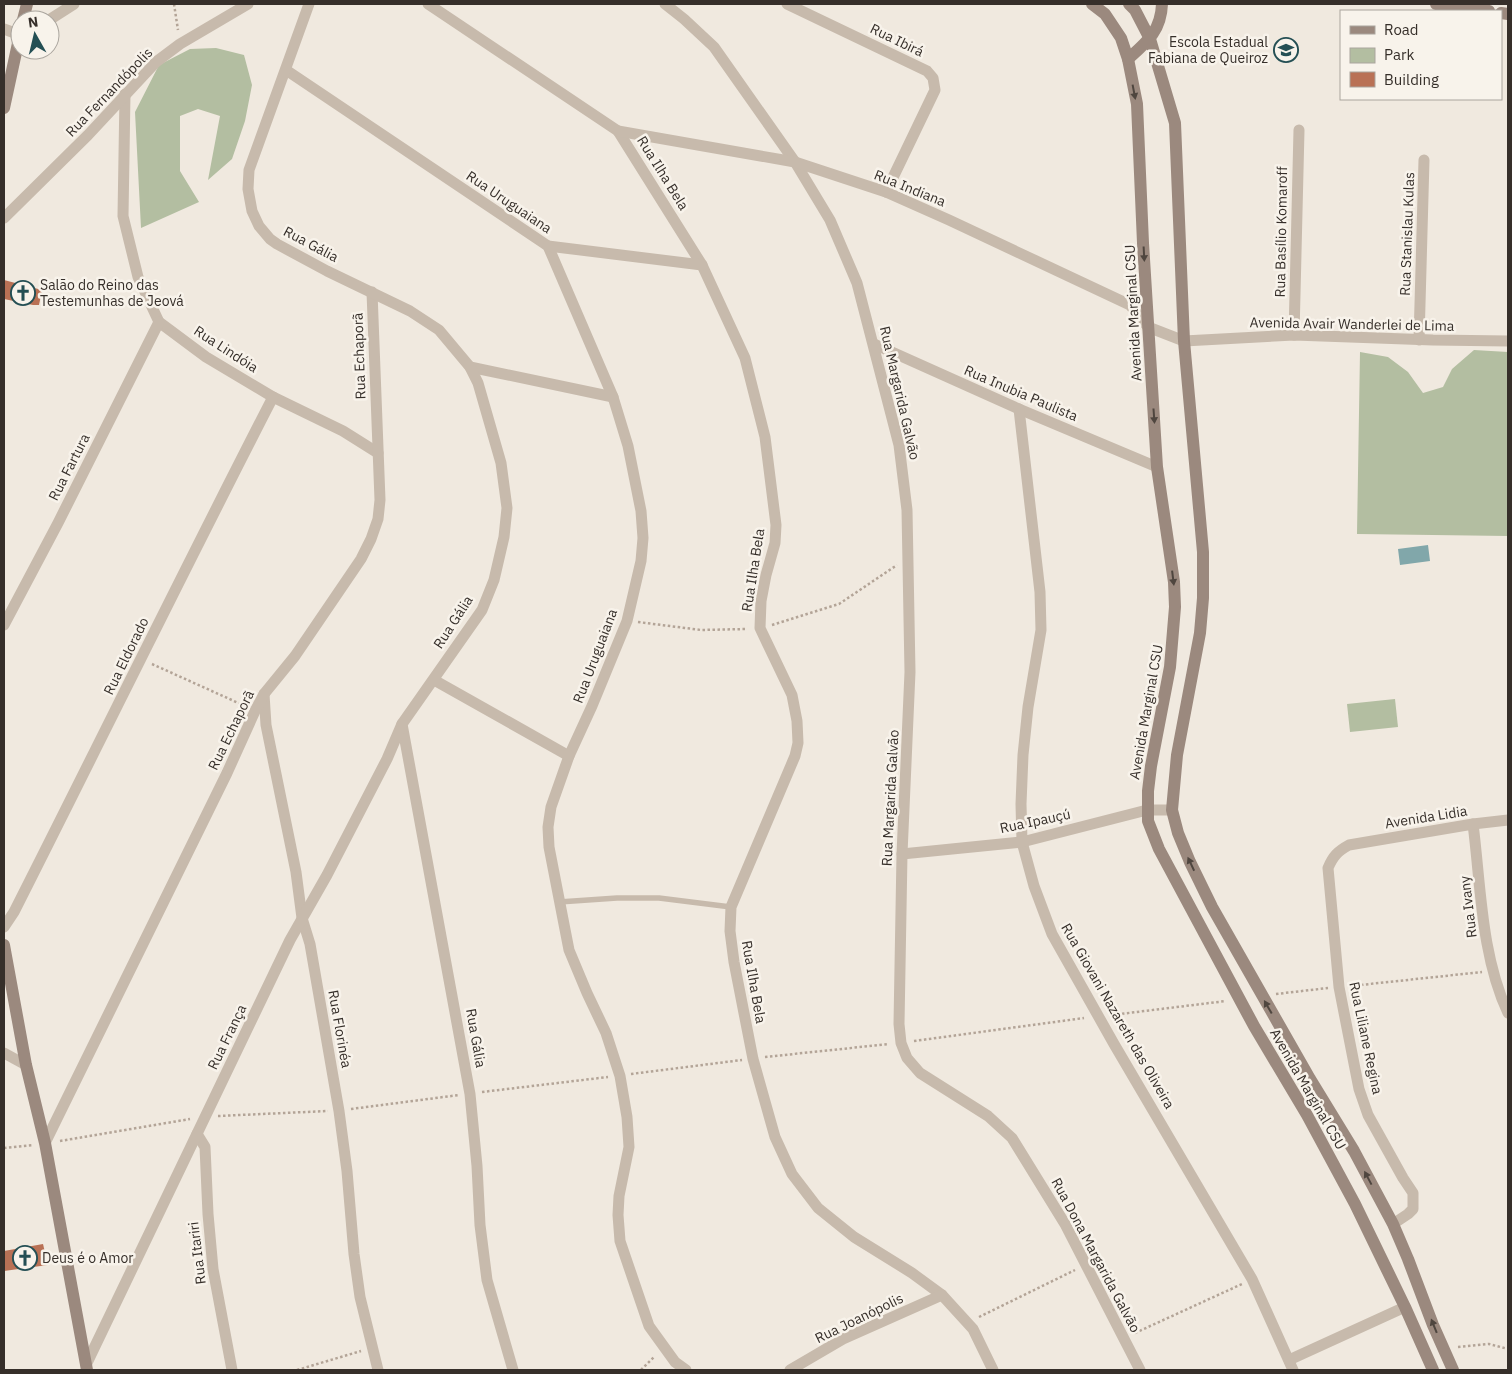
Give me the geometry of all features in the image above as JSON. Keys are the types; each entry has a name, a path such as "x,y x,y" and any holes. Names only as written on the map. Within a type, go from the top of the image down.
{"main road":[{"name":"Avenida Marginal CSU","path":"1092,4 1105,14 1121,38 1128,59 1136,104 1148,327 1158,467 1174,582 1175,607 1170,667 1151,766 1147,810 1151,832 1240,999 1307,1115 1355,1204 1433,1370"},
{"name":"Avenida Marginal CSU","path":"1130,4 1150,39 1175,124 1184,341 1203,552 1203,598 1196,660 1177,755 1172,810 1178,832 1190,862 1212,907 1310,1080 1354,1151 1393,1224 1454,1370"},
{"path":"1128,59 1150,39 1157,27 1162,12 1162,4"},
{"path":"1436,4 1481,10"},
{"path":"4,108 14,60"},
{"path":"4,945 26,1065 45,1143 86,1368"}],"street":[{"path":"60,13 74,4"},
{"name":"Rua Fernandópolis","path":"4,218 88,135 156,62 180,44 248,4"},
{"name":"Rua Gália","path":"309,4 249,170 248,189 252,211 259,226 277,244 410,311 439,330 470,367 480,392 501,463 507,508 504,537 494,580 482,610 402,724 470,1094 480,1225 487,1280 513,1370"},
{"name":"Rua Ilha Bela","path":"428,4 618,131 702,265 739,342 745,358 765,437 776,525 775,543 761,601 760,628 792,694 798,721 798,743 795,756 731,907 730,931 734,962 753,1059 775,1137 792,1174 818,1208 854,1237 912,1273 942,1295 973,1329 993,1370"},
{"name":"Rua Margarida Galvão","path":"665,4 714,47 795,162 834,229 856,282 874,344 899,445 907,510 910,672 901,883"},
{"name":"Rua Ibirá","path":"787,4 927,71 933,78 935,90 886,192"},
{"name":"Rua Uruguaiana","path":"286,70 548,246 613,397 628,446 641,511 643,538 641,561 627,621 569,756 551,806 548,827 549,847 569,950 606,1033 620,1076 628,1117 629,1147 619,1196 620,1241 649,1326 663,1348 675,1362 686,1370"},
{"name":"Rua Lindóia","path":"125,94 123,216 138,277 159,322 206,357 273,397 343,431 378,453"},
{"name":"Rua Basílio Komaroff","path":"1294,335 1298,130"},
{"name":"Rua Indiana","path":"618,131 795,162 886,192 1130,305 1148,327"},
{"name":"Rua Stanislau Kulas","path":"1419,340 1424,160"},
{"path":"548,246 702,265"},
{"name":"Rua Echaporã","path":"45,1143 264,694 295,656 361,559 372,539 378,519 380,500 372,292"},
{"name":"Rua Fartura","path":"4,625 58,523 159,322"},
{"name":"Avenida Avair Wanderlei de Lima","path":"1148,327 1184,341 1294,335 1508,341"},
{"name":"Rua Inubia Paulista","path":"874,344 1019,409 1158,467"},
{"path":"470,367 613,397"},
{"name":"Rua Eldorado","path":"4,927 142,659 172,594 273,397"},
{"name":"Rua Giovani Nazareth das Oliveira","path":"1019,409 1039,582 1041,630 1023,755 1021,804 1022,842 1034,886 1052,934 1252,1279 1291,1365"},
{"path":"434,680 569,756"},
{"name":"Rua Florinéa","path":"264,694 266,725 296,872 302,918 310,944 339,1111 360,1297 378,1370"},
{"name":"Rua França","path":"86,1368 196,1134 302,918 327,875 383,767 402,724"},
{"name":"Rua Ipauçú","path":"902,854 1022,842 1147,810 1172,810"},
{"name":"Avenida Lidia","path":"1349,845 1508,820"},
{"name":"Rua Ivany","path":"1473,824 1486,936 1494,971 1508,1013"},
{"name":"Rua Liliane Regina","path":"1349,845 1339,850 1332,858 1328,868 1339,987 1359,1089 1368,1114 1402,1178 1413,1193 1413,1209 1393,1224"},
{"name":"Rua Dona Margarida Galvão","path":"901,883 899,1024 907,1058 920,1073 988,1116 1012,1138 1065,1224 1140,1370"},
{"path":"4,1053 26,1065"},
{"name":"Rua Itariri","path":"196,1134 205,1147 213,1269 232,1370"},
{"name":"Rua Joanópolis","path":"790,1370 843,1339 942,1295"},
{"path":"1291,1365 1405,1307"}],"lane":[{"path":"559,902 616,898 659,898 731,907"}],"path":[{"path":"174,4 180,44"},
{"path":"627,621 701,630 760,628 839,604 908,557"},
{"path":"142,659 255,711"},
{"path":"1262,996 1494,971"},
{"path":"4,1148 45,1143 205,1116 339,1111 753,1059 902,1043 1240,999"},
{"path":"967,1323 1086,1264"},
{"path":"1123,1338 1252,1279"},
{"path":"1444,1349 1489,1344 1508,1348"},
{"path":"297,1370 372,1348"},
{"path":"641,1370 663,1348"}],"green space":[{"path":"216,48 244,55 252,85 245,121 232,159 208,180 220,116 198,109 180,116 180,171 199,202 141,228 135,112 159,65 190,49"},
{"path":"1474,350 1508,352 1508,536 1357,534 1360,352 1388,357 1408,372 1423,393 1443,387 1452,369"},
{"path":"1395,699 1398,727 1350,732 1347,704"}],"water":[{"path":"1428,545 1430,561 1400,565 1398,549"}],"building":[{"name":"Salão do Reino das Testemunhas de Jeová","path":"4,280 42,290 39,305 4,299"},
{"name":"Deus é o Amor","path":"43,1244 48,1265 4,1271 4,1251"}],"place":[{"name":"Escola Estadual Fabiana de Queiroz","path":"1286,50"},
{"name":"Salão do Reino das Testemunhas de Jeová","path":"23,293"},
{"name":"Deus é o Amor","path":"25,1258"}]}
